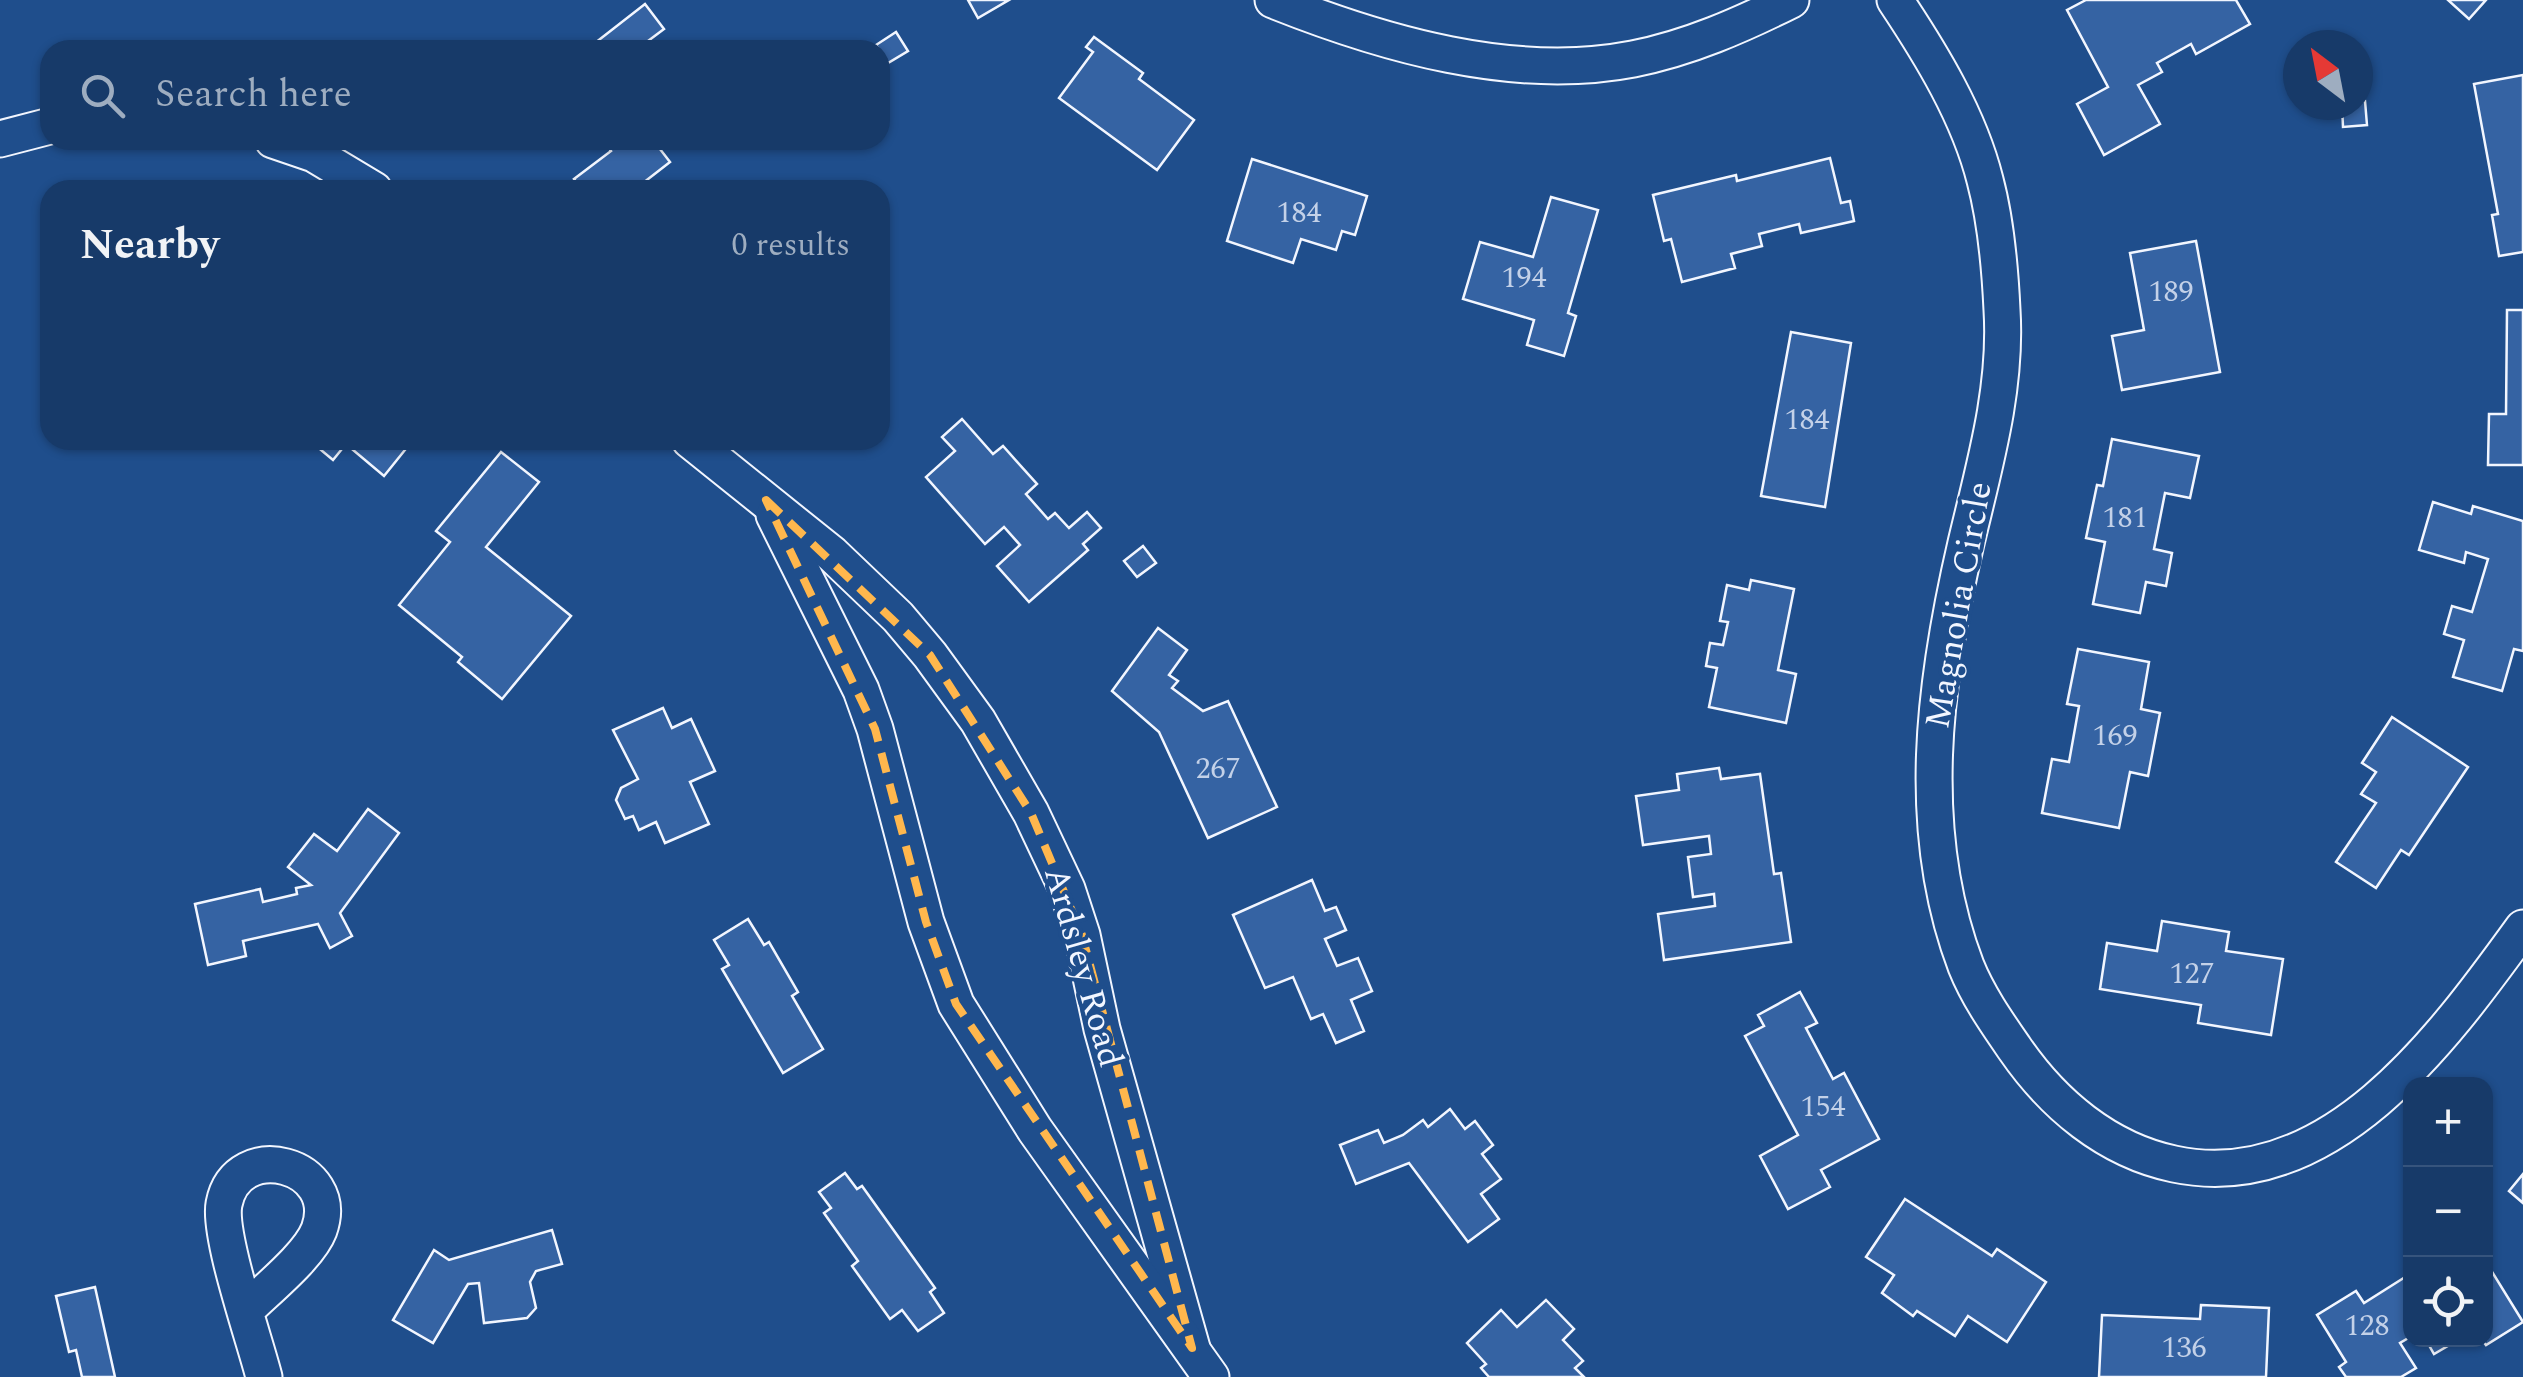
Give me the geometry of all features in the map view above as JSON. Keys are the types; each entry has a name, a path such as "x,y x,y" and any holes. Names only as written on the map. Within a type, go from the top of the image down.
{"street":[{"path":"1273,0 1336,26 1398,43 1461,57 1543,64 1598,63 1648,55 1694,43 1791,0"},
{"name":"Magnolia Circle","path":"1895,0 1933,60 1985,178 2001,294 2003,343 1997,405 1940,668 1934,739 1940,862 1951,918 1967,969 1992,1016 2036,1080 2100,1134 2171,1164 2219,1170 2245,1168 2292,1153 2379,1098 2434,1045 2523,928"},
{"path":"0,139 40,129"},
{"path":"302,150 357,180"},
{"name":"Ardsley Road","path":"703,450 832,554 920,642 978,722 1032,813 1067,888 1082,935 1102,1030 1202,1362"},
{"name":"Ardsley Road","path":"766,500 876,729 926,922 956,1004 1035,1130 1202,1362"},
{"path":"246,1310 264,1377"}],"highlighted area":[{"path":"766,500 930,655 1031,813 1082,935 1192,1348 956,1004 926,922 875,729"}],"building":[{"path":"968,0 1009,0 978,18"},
{"path":"2086,0 2236,0 2250,24 2196,54 2191,44 2157,63 2162,72 2138,85 2160,124 2104,155 2077,104 2108,87 2067,10"},
{"path":"2448,0 2486,0 2469,19"},
{"path":"645,4 664,29 649,40 599,40"},
{"path":"896,32 908,51 890,62 890,40 884,40"},
{"path":"1094,37 1143,73 1139,79 1194,120 1157,170 1059,98 1093,52 1086,47"},
{"path":"2523,75 2523,252 2499,256 2492,215 2498,214 2474,84"},
{"path":"2343,120 2367,120 2367,125 2343,127"},
{"path":"661,150 670,162 647,180 574,179 611,151"},
{"path":"1830,158 1841,203 1850,201 1854,221 1801,233 1799,224 1759,234 1762,246 1731,254 1735,268 1682,282 1671,239 1664,241 1653,195 1736,175 1737,181"},
{"path":"1252,159 1367,196 1355,235 1342,231 1336,250 1301,239 1293,263 1227,241"},
{"path":"1551,197 1598,210 1568,313 1576,316 1564,356 1527,345 1534,320 1463,299 1480,242 1533,257"},
{"path":"2196,241 2220,372 2122,390 2112,336 2144,330 2130,253"},
{"path":"2507,310 2523,310 2523,465 2488,465 2489,414 2506,414"},
{"path":"1791,332 1851,343 1825,507 1761,496"},
{"path":"962,419 993,454 1003,446 1037,484 1026,494 1048,519 1055,513 1069,528 1087,512 1101,528 1083,544 1088,550 1029,602 997,566 1020,545 1004,527 985,544 926,477 955,451 942,437"},
{"path":"2112,439 2199,456 2190,498 2165,493 2154,549 2172,553 2166,586 2146,582 2140,613 2093,604 2105,542 2086,538 2097,485 2103,486"},
{"path":"321,450 341,450 333,460"},
{"path":"353,450 405,450 384,476"},
{"path":"501,452 539,482 486,547 571,616 502,699 458,662 462,657 399,605 450,542 436,531"},
{"path":"2433,502 2471,514 2473,506 2523,521 2523,651 2514,649 2502,691 2453,677 2464,640 2444,634 2452,606 2472,612 2488,559 2466,552 2464,563 2419,550"},
{"path":"1143,546 1156,563 1137,577 1124,561"},
{"path":"1751,580 1794,589 1778,670 1796,674 1786,723 1709,707 1717,668 1706,666 1710,643 1723,645 1728,622 1720,621 1727,585 1749,590"},
{"path":"1158,628 1187,650 1169,675 1178,681 1172,688 1203,711 1228,701 1277,807 1208,838 1159,732 1112,691"},
{"path":"2078,649 2149,662 2141,709 2160,713 2148,776 2130,772 2119,828 2042,813 2052,759 2069,762 2079,706 2067,704"},
{"path":"663,708 672,728 691,719 715,771 690,782 709,824 665,843 656,822 639,830 633,816 625,819 616,800 621,788 638,779 613,730"},
{"path":"2392,717 2468,767 2409,855 2401,850 2376,888 2336,862 2376,803 2361,794 2376,772 2362,763"},
{"path":"1719,768 1721,779 1760,774 1774,874 1781,873 1791,942 1664,960 1658,914 1715,906 1714,894 1693,897 1688,857 1711,854 1709,836 1643,845 1636,796 1679,790 1677,774"},
{"path":"368,809 399,833 340,913 352,936 330,948 318,924 243,941 246,956 208,965 195,904 260,889 263,902 297,894 296,888 311,885 288,867 314,834 337,851"},
{"path":"1312,880 1325,911 1336,907 1346,930 1325,939 1337,966 1358,958 1372,991 1351,1000 1364,1031 1336,1043 1323,1014 1311,1019 1293,977 1265,988 1233,915"},
{"path":"748,919 764,945 769,942 798,992 792,996 823,1049 783,1073 722,969 729,965 714,940"},
{"path":"2162,921 2229,932 2226,951 2283,959 2271,1035 2198,1023 2201,1005 2100,989 2107,943 2157,951"},
{"path":"1800,992 1817,1023 1806,1028 1833,1079 1844,1073 1879,1139 1821,1170 1830,1187 1788,1209 1760,1156 1798,1135 1745,1036 1764,1026 1758,1015"},
{"path":"1450,1109 1465,1129 1475,1121 1493,1145 1482,1154 1501,1179 1481,1194 1499,1219 1468,1242 1409,1163 1356,1184 1340,1145 1378,1130 1384,1143 1423,1120 1428,1127"},
{"path":"845,1173 857,1189 862,1186 935,1288 930,1292 944,1313 918,1331 902,1310 890,1319 852,1266 858,1261 824,1213 831,1208 819,1192"},
{"path":"2523,1174 2523,1203 2509,1191"},
{"path":"1905,1199 1992,1256 1997,1249 2046,1282 2007,1342 1968,1316 1955,1336 1917,1311 1913,1316 1882,1293 1894,1275 1866,1257"},
{"path":"552,1230 562,1264 536,1271 530,1282 536,1308 527,1318 484,1323 479,1283 468,1284 433,1343 393,1320 434,1250 449,1260"},
{"path":"2493,1273 2523,1322 2493,1341"},
{"path":"2403,1278 2400,1343 2416,1368 2401,1377 2346,1377 2339,1367 2346,1362 2317,1315 2356,1291 2364,1303"},
{"path":"95,1287 115,1377 82,1377 76,1350 69,1352 56,1296"},
{"path":"1546,1300 1574,1329 1563,1340 1583,1361 1575,1368 1584,1377 1489,1377 1481,1368 1486,1364 1467,1343 1501,1310 1517,1327"},
{"path":"2201,1305 2269,1308 2266,1377 2099,1377 2102,1315 2200,1319"}]}
